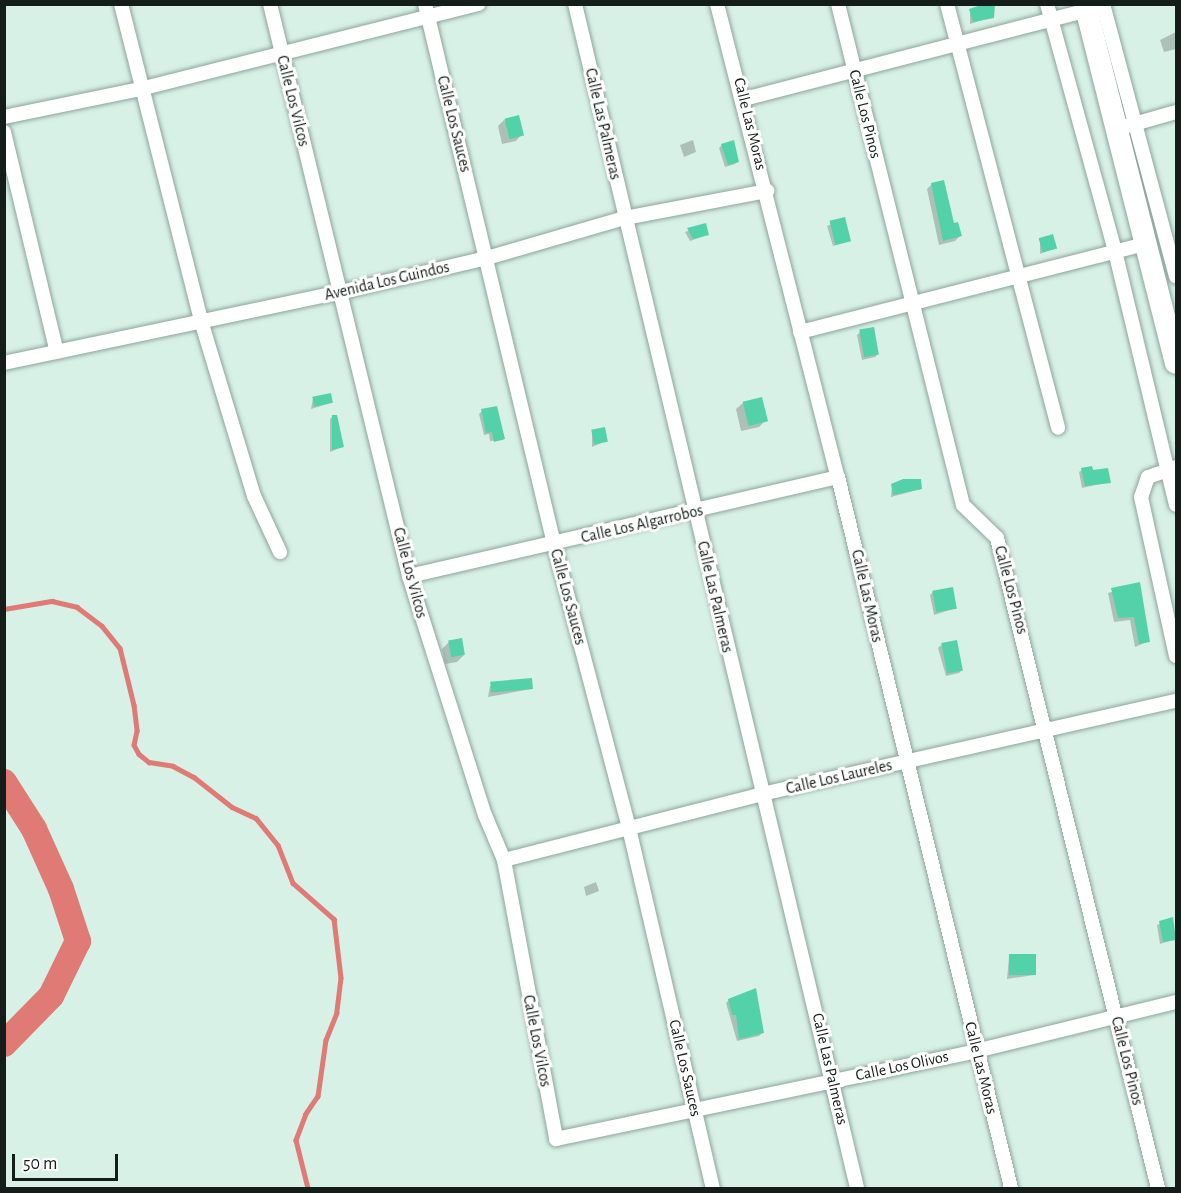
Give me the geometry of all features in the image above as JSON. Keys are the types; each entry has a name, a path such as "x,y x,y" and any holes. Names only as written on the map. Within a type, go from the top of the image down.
{"main road":[{"path":"1092,6 1126,126 1144,244 1176,357"}],"street":[{"path":"121,4 140,90 202,324 254,496 280,552"},
{"name":"Calle Los Vilcos","path":"270,4 409,576 485,815 504,860 556,1139"},
{"path":"4,117 140,90 282,54 426,11 478,4"},
{"name":"Calle Las Palmeras","path":"575,4 762,794 834,1081 857,1188"},
{"name":"Calle Las Moras","path":"717,4 767,190 1011,1188"},
{"name":"Calle Los Pinos","path":"838,4 963,505 997,538 1047,729 1158,1188"},
{"path":"946,4 1058,428"},
{"path":"1047,4 1173,468 1176,505"},
{"path":"744,99 1051,19 1092,6"},
{"name":"Calle Los Sauces","path":"426,11 554,544 629,828 713,1188"},
{"path":"1176,112 1126,126 1176,276"},
{"path":"4,132 57,352"},
{"name":"Avenida Los Guindos","path":"4,363 202,324 487,258 625,218 767,190"},
{"path":"800,332 1144,244"},
{"path":"1173,468 1148,477 1141,497 1176,656"},
{"name":"Calle Los Algarrobos","path":"409,576 695,513 838,477"},
{"name":"Calle Los Laureles","path":"504,860 762,794 1176,701"},
{"name":"Calle Los Olivos","path":"556,1139 976,1051 1176,1002"}],"building":[{"path":"984,4 995,4 994,18 973,22 969,9"},
{"path":"519,115 524,135 510,139 504,119"},
{"path":"734,140 739,162 728,165 721,144"},
{"path":"944,180 954,223 958,222 962,236 943,241 931,183"},
{"path":"845,217 851,241 836,245 829,221"},
{"path":"706,223 709,235 693,239 687,228"},
{"path":"1053,234 1057,248 1043,253 1039,238"},
{"path":"874,327 879,355 864,357 859,330"},
{"path":"331,393 333,403 314,406 312,397"},
{"path":"762,397 768,421 749,426 743,402"},
{"path":"497,406 505,439 494,442 492,432 486,433 481,409"},
{"path":"332,415 337,415 344,447 332,450"},
{"path":"605,427 608,442 594,444 591,430"},
{"path":"1092,466 1093,470 1108,468 1111,483 1085,486 1081,468"},
{"path":"903,479 921,479 922,489 893,495 891,484"},
{"path":"1140,582 1150,642 1139,644 1134,617 1118,618 1111,588"},
{"path":"953,587 957,609 936,612 932,591"},
{"path":"462,638 465,655 451,657 448,640"},
{"path":"957,640 963,670 947,673 941,643"},
{"path":"532,678 533,689 491,693 490,682"},
{"path":"1173,917 1176,940 1163,942 1159,921"},
{"path":"1009,954 1036,954 1036,975 1009,975"},
{"path":"756,988 764,1033 739,1039 736,1015 732,1015 728,999"}],"waterway":[{"path":"4,609 52,601 77,607 102,626 120,648 134,705 137,731 134,745 139,754 149,762 173,766 194,777 232,807 256,818 278,845 293,883 334,919 341,978 337,1013 326,1040 318,1096 306,1114 296,1140 308,1188"},
{"path":"4,782 34,829 61,889 78,941 51,996 4,1044"}]}
